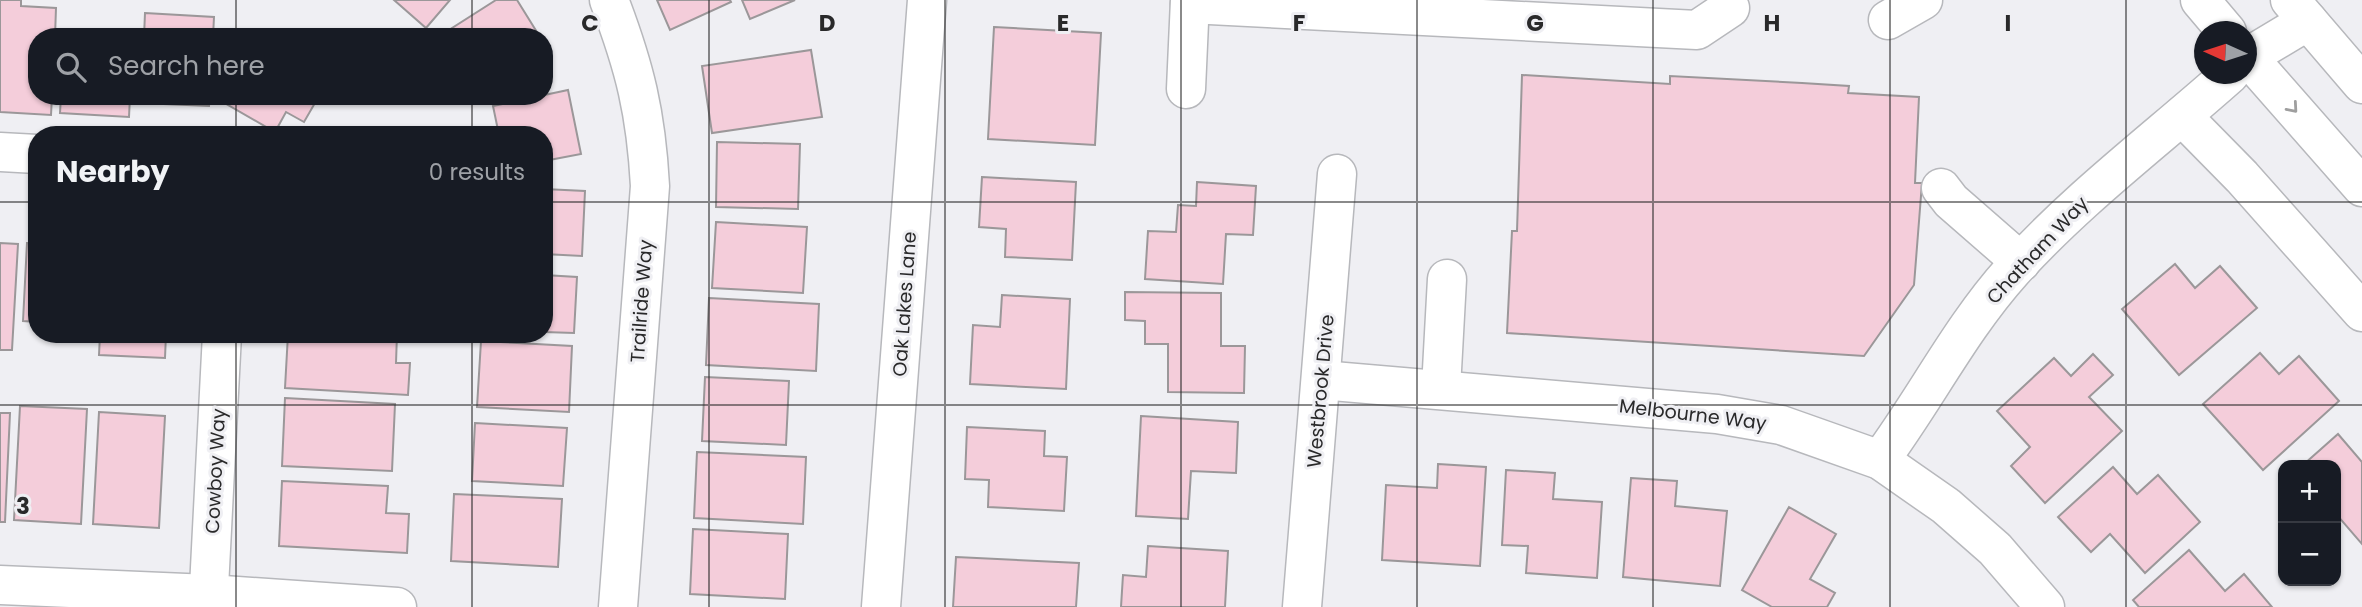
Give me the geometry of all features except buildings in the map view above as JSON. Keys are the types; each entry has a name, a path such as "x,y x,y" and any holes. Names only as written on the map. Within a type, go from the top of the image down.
{"street":[{"name":"Trailride Way","path":"610,0 633,61 647,127 650,186 618,607"},
{"name":"Oak Lakes Lane","path":"881,607 927,0"},
{"path":"1888,20 1923,0"},
{"path":"2200,0 2215,21"},
{"path":"1186,89 1190,2 1697,30 1730,8"},
{"path":"2299,11 2362,84"},
{"name":"Chatham Way","path":"2257,42 2299,11"},
{"path":"2257,74 2362,187"},
{"name":"Chatham Way","path":"1880,460 1909,422 1958,339 2021,262 2099,185 2182,116 2212,84"},
{"path":"2182,116 2242,177 2362,313"},
{"path":"0,152 28,154"},
{"name":"Westbrook Drive","path":"1303,607 1337,174"},
{"path":"1941,188 1951,201 2021,262"},
{"path":"1441,388 1447,279"},
{"name":"Cowboy Way","path":"209,600 222,343"},
{"name":"Melbourne Way","path":"1321,380 1441,388 1749,418 1781,425 1880,460 1947,506 1995,549 2045,607"},
{"path":"0,585 209,600 397,607"}]}
